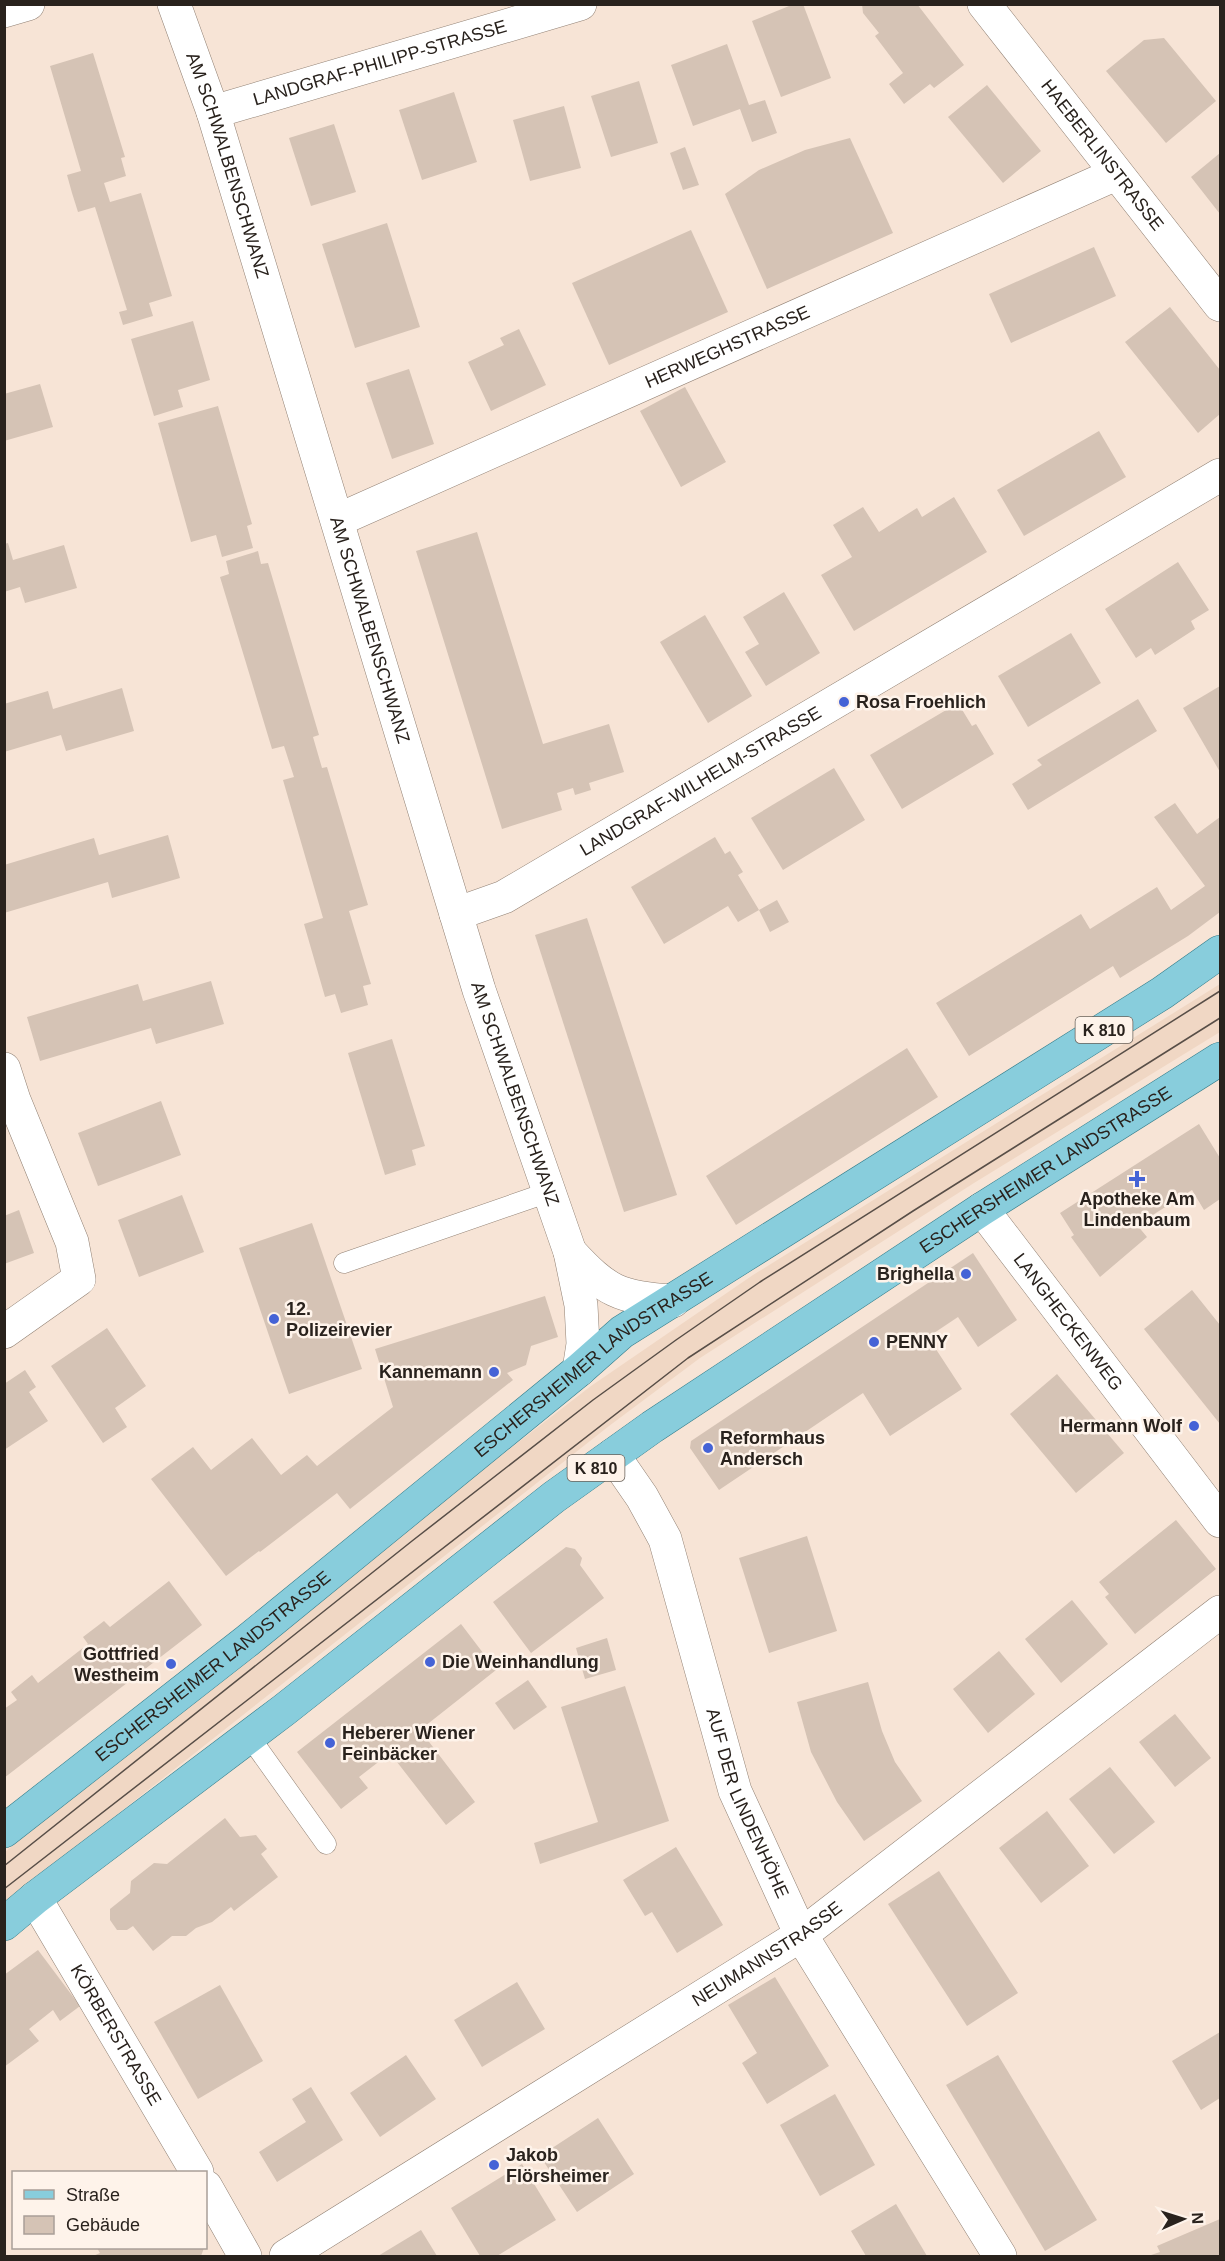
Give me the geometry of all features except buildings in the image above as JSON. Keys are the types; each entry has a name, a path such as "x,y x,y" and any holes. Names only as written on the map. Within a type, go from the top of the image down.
{"main road":[{"name":"ESCHERSHEIMER LANDSTRASSE","path":"4,1831 247,1641 579,1370 622,1332 1162,993 1221,952"},
{"name":"ESCHERSHEIMER LANDSTRASSE","path":"4,1924 554,1497 613,1455 737,1369 982,1209 1221,1059"}],"street":[{"path":"4,11 28,4"},
{"name":"AM SCHWALBENSCHWANZ","path":"174,4 213,112 478,990 570,1252 583,1322 583,1344 579,1370"},
{"name":"LANDGRAF-PHILIPP-STRASSE","path":"213,112 580,4"},
{"name":"HAEBERLINSTRASSE","path":"984,4 1221,305"},
{"name":"HERWEGHSTRASSE","path":"338,520 1116,174"},
{"name":"LANDGRAF-WILHELM-STRASSE","path":"456,914 504,897 1221,475"},
{"path":"4,1069 14,1100 72,1242 79,1279 4,1332"},
{"name":"LANGHECKENWEG","path":"982,1209 1221,1521"},
{"name":"AM SCHWALBENSCHWANZ","path":"570,1252 595,1279 618,1293 647,1300 673,1301"},
{"name":"AUF DER LINDENHÖHE","path":"613,1455 642,1497 665,1539 735,1791 801,1935 1000,2256"},
{"name":"NEUMANNSTRASSE","path":"286,2256 801,1935 1221,1612"},
{"name":"KÖRBERSTRASSE","path":"35,1898 196,2171"},
{"path":"207,2189 245,2256"}],"lane":[{"path":"344,1263 549,1192"},
{"path":"249,1736 326,1844"}],"shaded area":[{"path":"1220,984 1220,1032 974,1183 700,1358 609,1426 5,1903 5,1852 245,1654 591,1386 753,1275"}],"tram line":[{"path":"4,1866 412,1541 593,1400 676,1340 760,1282 1220,991"},
{"path":"4,1889 688,1358 913,1211 1220,1018"}],"place":[{"name":"Rosa Froehlich","path":"844,702"},
{"name":"Apotheke Am Lindenbaum","path":"1137,1179"},
{"name":"Brighella","path":"966,1274"},
{"name":"12. Polizeirevier","path":"274,1319"},
{"name":"PENNY","path":"874,1342"},
{"name":"Kannemann","path":"494,1372"},
{"name":"Hermann Wolf","path":"1194,1426"},
{"name":"Reformhaus Andersch","path":"708,1448"},
{"name":"Die Weinhandlung","path":"430,1662"},
{"name":"Gottfried Westheim","path":"171,1664"},
{"name":"Heberer Wiener Feinbäcker","path":"330,1743"},
{"name":"Jakob Flörsheimer","path":"494,2165"}]}
